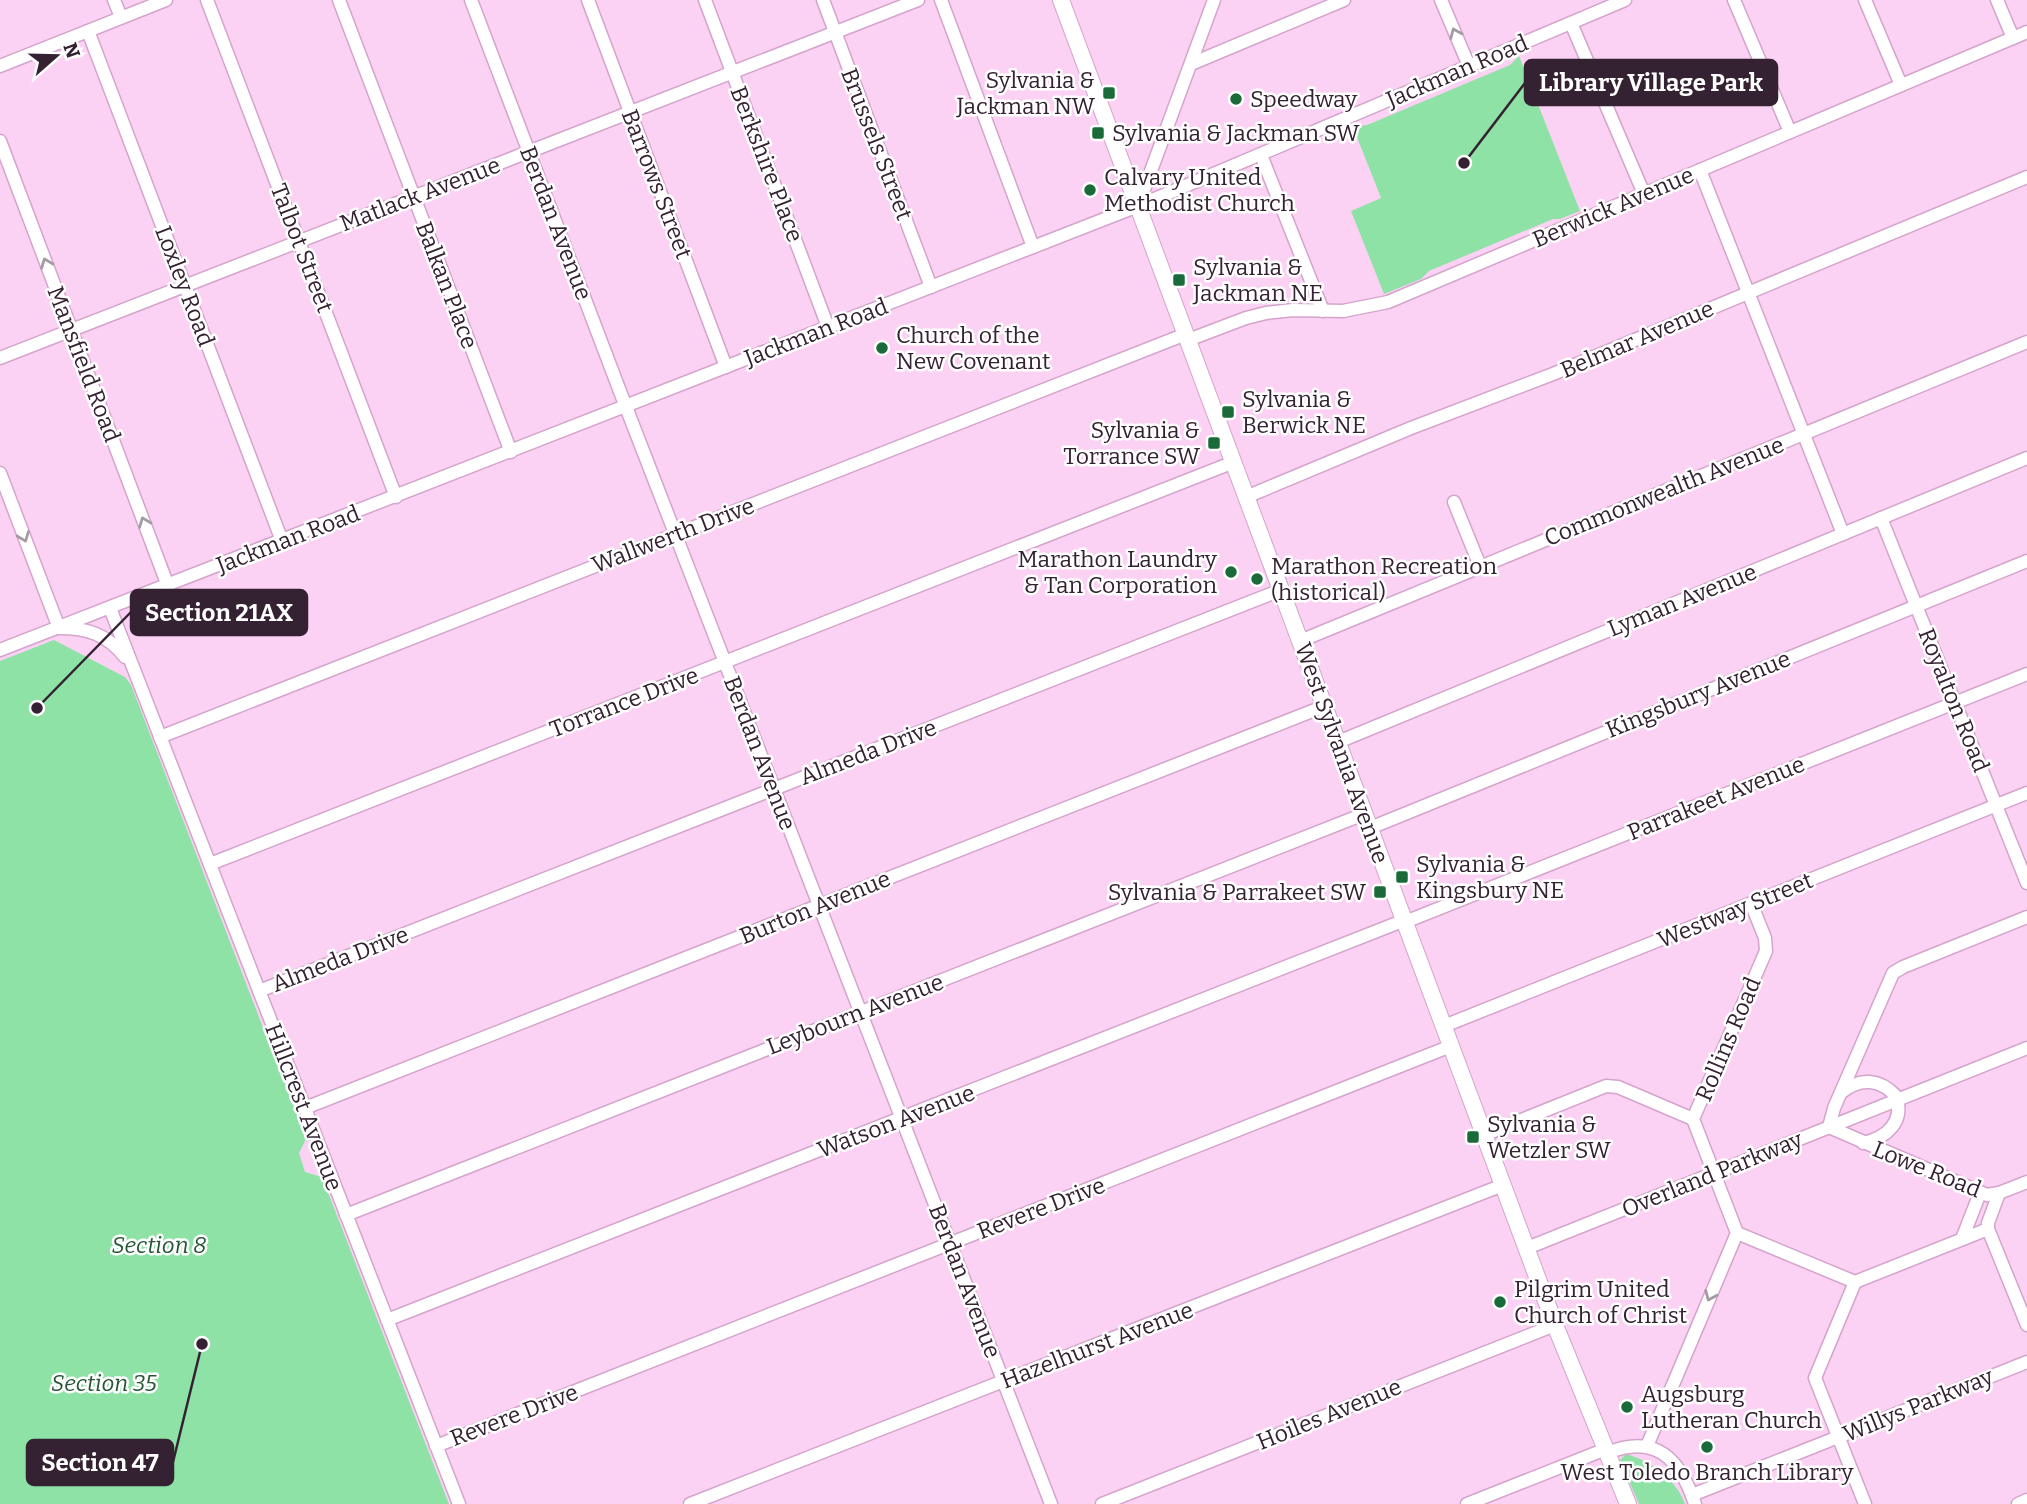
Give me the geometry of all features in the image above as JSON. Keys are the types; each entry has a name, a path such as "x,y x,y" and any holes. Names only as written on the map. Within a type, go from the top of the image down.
{"main road":[{"name":"West Sylvania Avenue","path":"1061,0 1555,1325 1628,1504"}],"street":[{"path":"114,0 121,17"},
{"path":"0,66 166,0"},
{"name":"Talbot Street","path":"207,0 396,496"},
{"name":"Balkan Place","path":"339,0 511,452"},
{"name":"Berdan Avenue","path":"471,0 675,535 1051,1504"},
{"name":"Barrows Street","path":"588,0 726,368"},
{"name":"Berkshire Place","path":"705,0 828,327"},
{"name":"Brussels Street","path":"823,0 931,287"},
{"name":"Matlack Avenue","path":"0,358 918,0"},
{"path":"941,0 1033,247"},
{"path":"1138,206 1214,0"},
{"path":"1191,64 1344,0"},
{"path":"1441,0 1469,66"},
{"name":"Jackman Road","path":"0,650 1138,206 1625,0"},
{"path":"1734,0 1790,132"},
{"path":"1865,0 1901,85"},
{"path":"1997,0 2013,38"},
{"path":"1571,23 1644,194"},
{"name":"Loxley Road","path":"88,31 282,541"},
{"name":"Berwick Avenue","path":"1187,337 1283,310 1350,311 1388,302 2027,32"},
{"name":"Mansfield Road","path":"0,141 168,586"},
{"path":"1261,155 1323,311"},
{"path":"1700,170 1843,534"},
{"name":"Belmar Avenue","path":"1246,496 1401,432 1553,374 2027,177"},
{"name":"Wallwerth Drive","path":"160,737 1187,337"},
{"name":"Commonwealth Avenue","path":"1300,641 2027,342"},
{"name":"Lyman Avenue","path":"1338,742 2027,458"},
{"name":"Torrance Drive","path":"210,864 1234,462"},
{"path":"0,473 59,628"},
{"path":"1454,502 1480,566"},
{"name":"Royalton Road","path":"1881,518 2027,883"},
{"name":"Kingsbury Avenue","path":"1367,821 2027,561"},
{"name":"Almeda Drive","path":"259,991 1281,590"},
{"name":"Hillcrest Avenue","path":"110,608 458,1504"},
{"name":"Hillcrest Avenue","path":"59,628 87,629 97,633 115,645 135,672"},
{"name":"Parrakeet Avenue","path":"1405,921 2027,674"},
{"name":"Burton Avenue","path":"305,1108 1325,706"},
{"name":"Westway Street","path":"1444,1026 2027,793"},
{"name":"Leybourn Avenue","path":"346,1215 860,1012 1367,821"},
{"name":"Rollins Road","path":"1737,1233 1693,1119 1766,951 1765,939 1751,903"},
{"path":"1829,1127 1893,973 2027,917"},
{"name":"Watson Avenue","path":"387,1320 1405,921"},
{"name":"Revere Drive","path":"436,1446 1451,1046"},
{"name":"Overland Parkway","path":"1527,1248 2027,1048"},
{"path":"1842,1092 1850,1085 1870,1081 1889,1089 1897,1100 1899,1112 1892,1129 1879,1139 1863,1143"},
{"path":"1484,1135 1606,1086 1618,1087 1693,1119"},
{"name":"Lowe Road","path":"1829,1127 1990,1196 2027,1182"},
{"name":"Hazelhurst Avenue","path":"690,1504 1503,1185"},
{"path":"1962,1238 1980,1193"},
{"path":"1999,1194 1987,1223 1988,1229 2027,1325"},
{"path":"1865,1504 1817,1386 1816,1375 1855,1282 1988,1229"},
{"path":"1647,1446 1737,1233 1855,1282"},
{"name":"Hoiles Avenue","path":"1102,1504 1555,1325"},
{"name":"Willys Parkway","path":"1694,1500 1838,1437 2027,1362"},
{"path":"1466,1504 1606,1451 1630,1445 1647,1446 1668,1458 1685,1481 1694,1500"},
{"path":"2018,1504 2027,1500"}],"green space":[{"path":"1519,56 1580,211 1553,219 1429,271 1421,279 1384,294 1351,211 1381,198 1353,127 1367,125 1510,65"},
{"path":"54,640 125,677 131,685 306,1139 299,1153 305,1172 322,1177 449,1504 0,1504 0,661"},
{"path":"1626,1454 1662,1472 1685,1504 1639,1504 1620,1460"}],"place":[{"name":"Sylvania & Jackman NW","path":"1109,93"},
{"name":"Speedway","path":"1236,99"},
{"name":"Sylvania & Jackman SW","path":"1098,133"},
{"name":"Library Village Park","path":"1464,163"},
{"name":"Calvary United Methodist Church","path":"1090,190"},
{"name":"Sylvania & Jackman NE","path":"1179,280"},
{"name":"Church of the New Covenant","path":"882,348"},
{"name":"Sylvania & Berwick NE","path":"1228,412"},
{"name":"Sylvania & Torrance SW","path":"1214,443"},
{"name":"Marathon Laundry & Tan Corporation","path":"1231,572"},
{"name":"Marathon Recreation (historical)","path":"1257,579"},
{"name":"Section 21AX","path":"37,708"},
{"name":"Sylvania & Kingsbury NE","path":"1402,877"},
{"name":"Sylvania & Parrakeet SW","path":"1380,892"},
{"name":"Sylvania & Wetzler SW","path":"1473,1137"},
{"name":"Pilgrim United Church of Christ","path":"1500,1302"},
{"name":"Section 47","path":"202,1344"},
{"name":"Augsburg Lutheran Church","path":"1627,1407"},
{"name":"West Toledo Branch Library","path":"1707,1447"}],"park label":[{"name":"Section 8","path":"159,1245"},
{"name":"Section 35","path":"104,1383"}]}
